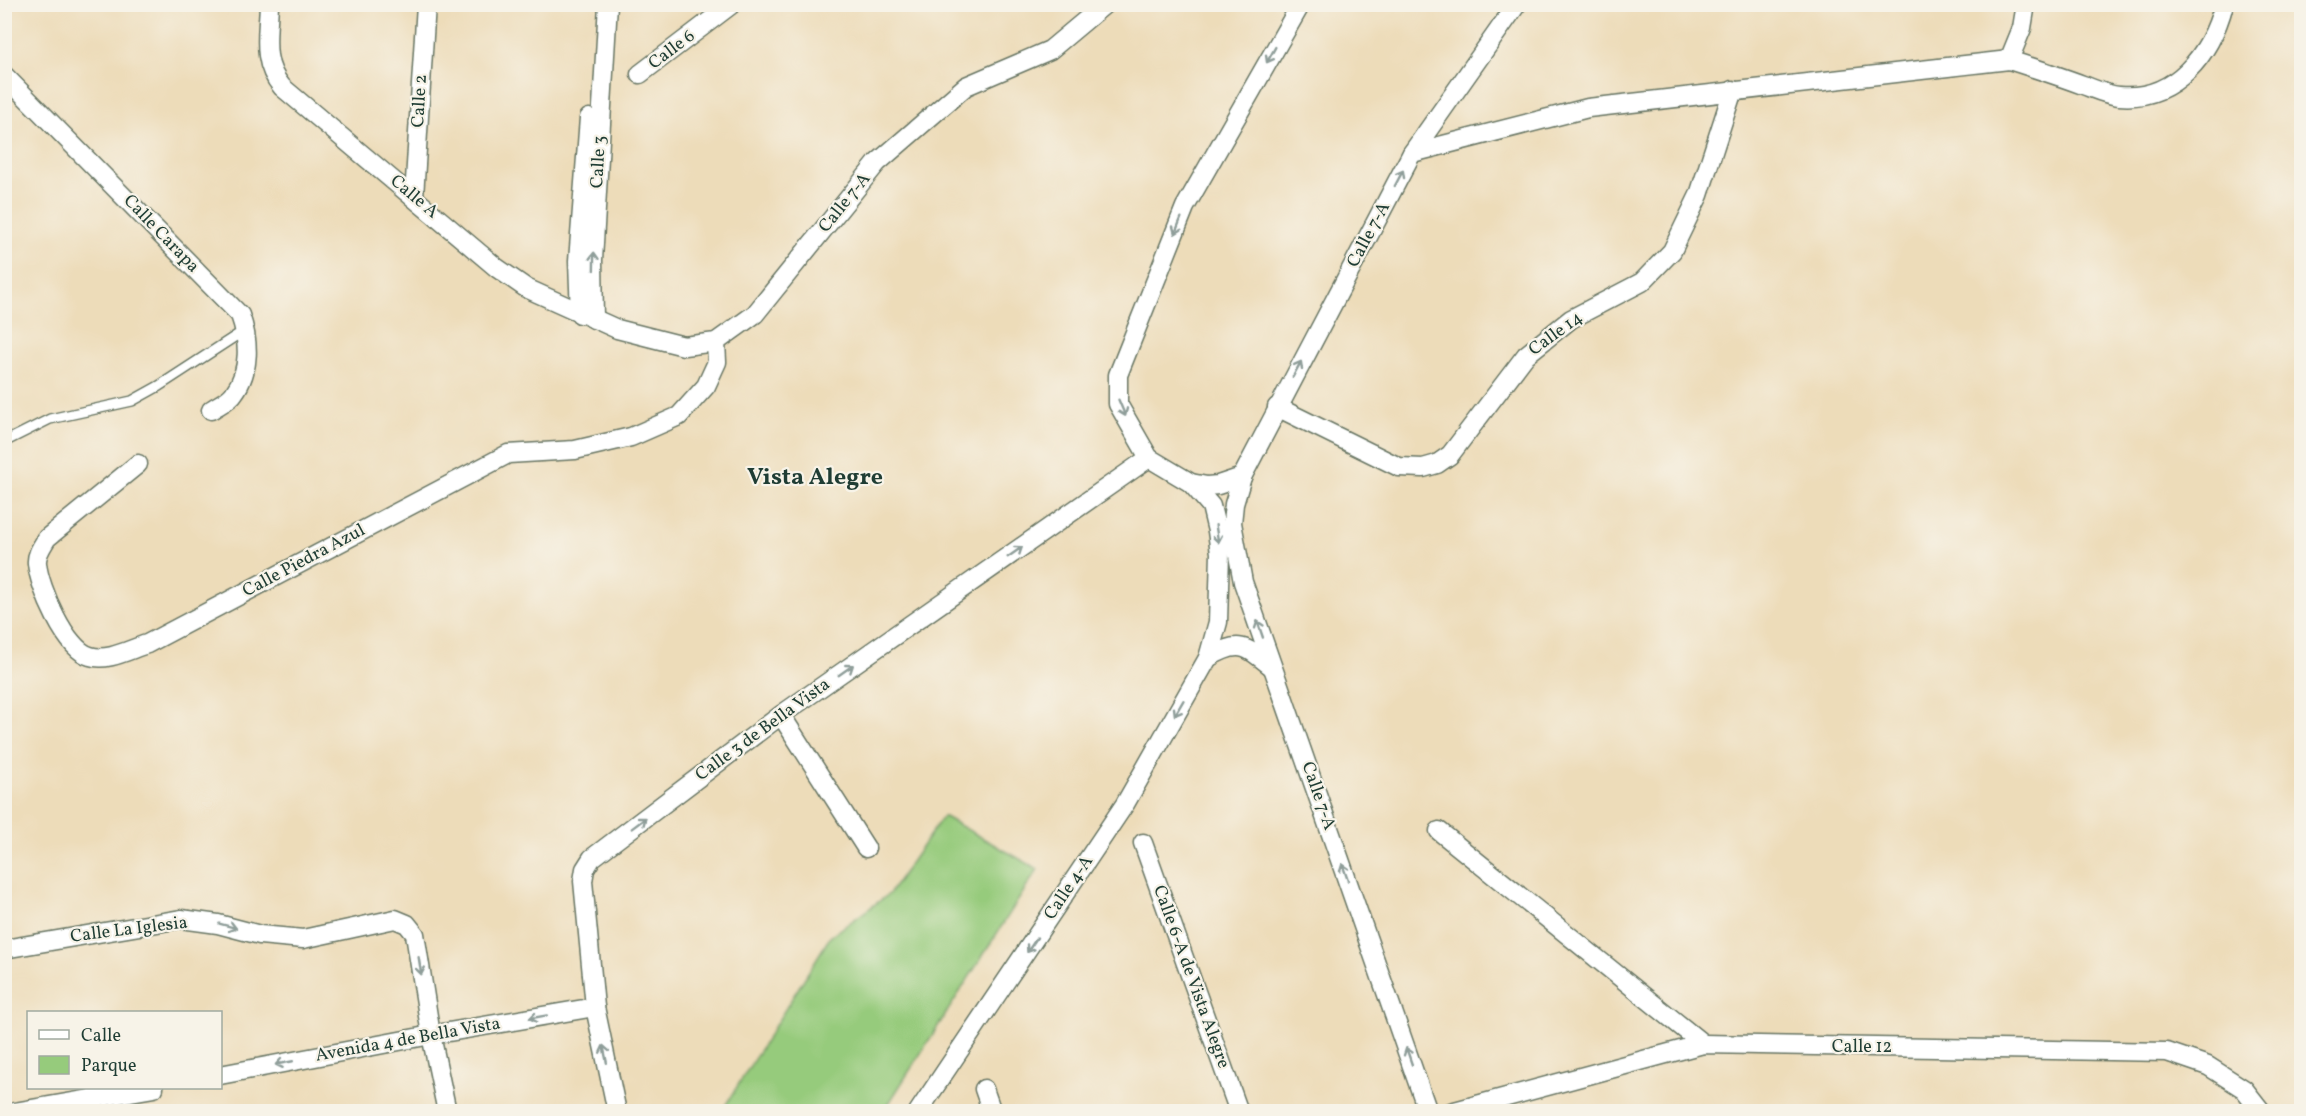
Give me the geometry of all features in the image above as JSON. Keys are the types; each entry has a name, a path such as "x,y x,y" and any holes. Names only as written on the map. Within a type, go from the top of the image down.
{"street":[{"name":"Calle A","path":"268,4 267,59 272,75 282,87 497,268 526,288 587,317"},
{"name":"Calle 2","path":"414,197 426,4"},
{"name":"Calle 3","path":"597,4 599,52"},
{"name":"Calle 3","path":"587,317 578,261 599,52 608,4"},
{"name":"Calle 6","path":"640,74 732,4"},
{"name":"Calle 7-A","path":"587,317 617,329 684,346 716,342 756,314 878,163 957,93 966,86 1050,50 1105,4"},
{"path":"1208,657 1218,622 1220,553 1211,506 1191,483 1149,458 1118,404 1118,375 1185,207 1301,4"},
{"name":"Calle 7-A","path":"1428,1112 1243,582 1232,524 1234,504 1242,477 1412,153 1517,4"},
{"path":"2008,60 2022,28 2026,4"},
{"path":"1412,153 1588,108 2008,60 2116,96 2140,96 2162,90 2182,77 2204,53 2218,26 2224,4"},
{"name":"Calle Carapa","path":"4,75 240,315 248,342 245,369 234,394 211,410"},
{"name":"Calle 14","path":"1277,407 1399,467 1423,468 1437,464 1450,455 1526,355 1572,319 1642,282 1672,251 1699,195 1733,90"},
{"name":"Calle Piedra Azul","path":"138,464 47,538 36,562 48,604 76,650 88,656 102,659 147,644 508,454 575,450 631,437 679,416 706,386 717,362 716,342"},
{"name":"Calle 3 de Bella Vista","path":"617,1112 595,1007 583,881 585,869 592,858 781,716 1149,458"},
{"path":"1191,483 1207,486 1218,485 1242,477"},
{"path":"1208,657 1228,646 1240,646 1255,652 1273,668"},
{"name":"Calle 4-A","path":"918,1112 1125,804 1208,657"},
{"path":"781,716 866,848"},
{"path":"1439,831 1702,1044"},
{"name":"Calle 6-A de Vista Alegre","path":"1143,843 1239,1112"},
{"name":"Calle La Iglesia","path":"4,949 181,919 218,924 260,935 303,939 395,920 408,924 416,934 431,1035"},
{"name":"Avenida 4 de Bella Vista","path":"222,1075 595,1007"},
{"path":"431,1035 447,1112"},
{"name":"Calle 12","path":"1451,1112 1702,1044 2167,1052 2208,1066 2244,1089 2262,1112"},
{"path":"14,1112 119,1103 152,1089"},
{"path":"984,1089 992,1112"}],"lane":[{"path":"4,442 50,418 132,401 245,330"}],"green space":[{"path":"943,816 1038,869 884,1111 722,1111 830,937 889,894"}],"district":[{"name":"Vista Alegre","path":"815,478"}]}
